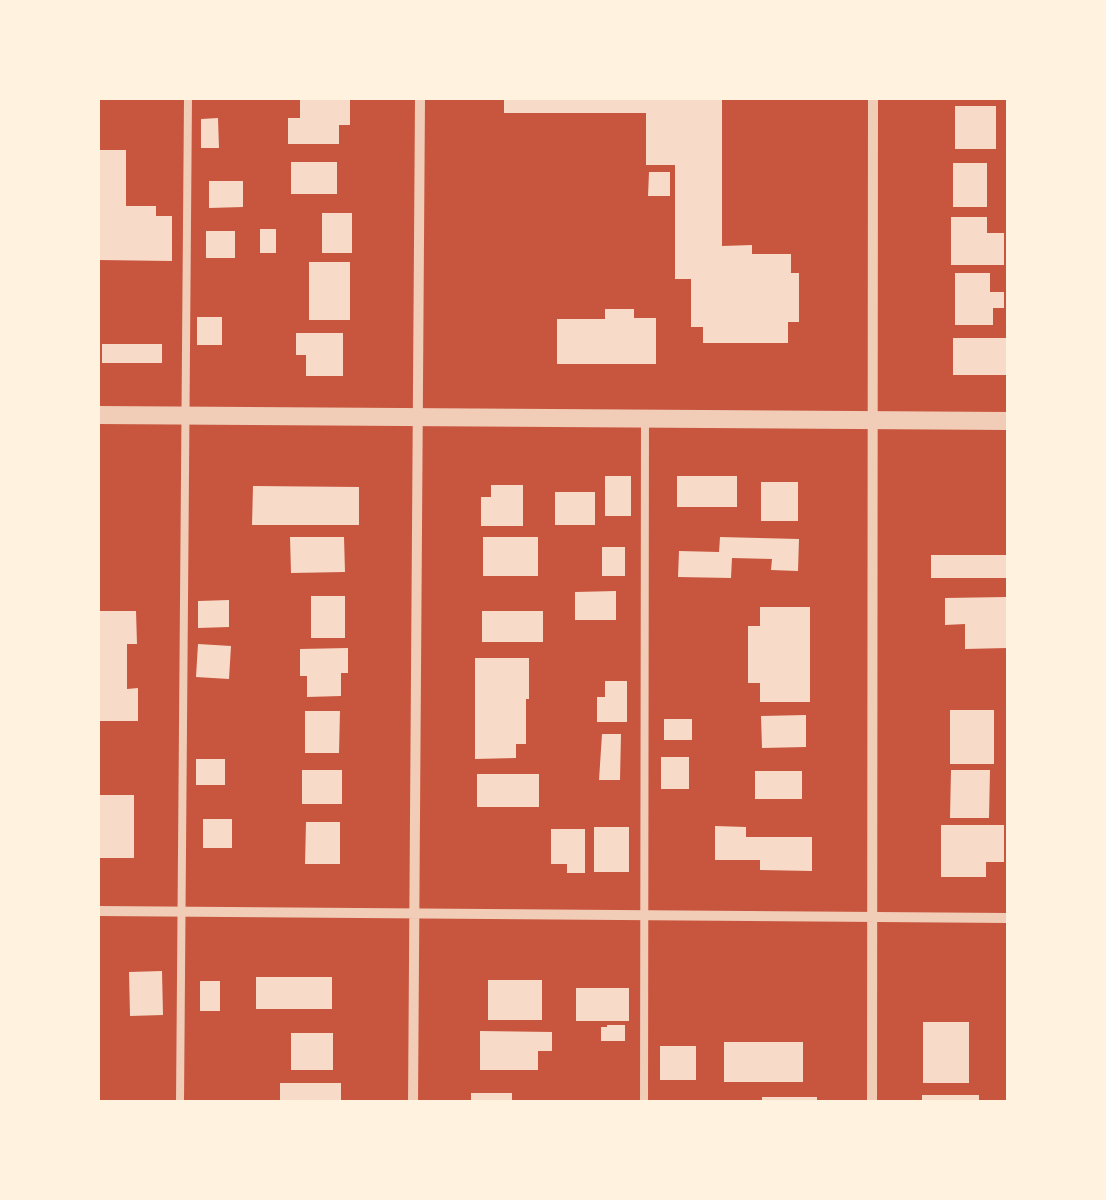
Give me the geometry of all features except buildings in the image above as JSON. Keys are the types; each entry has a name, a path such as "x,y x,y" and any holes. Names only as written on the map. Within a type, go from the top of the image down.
{"street":[{"path":"413,1102 420,98"},
{"path":"872,1102 874,98"},
{"path":"98,415 1008,421"},
{"path":"98,911 1008,918"}],"lane":[{"path":"180,1102 188,98"},
{"path":"644,1102 645,420"}]}
